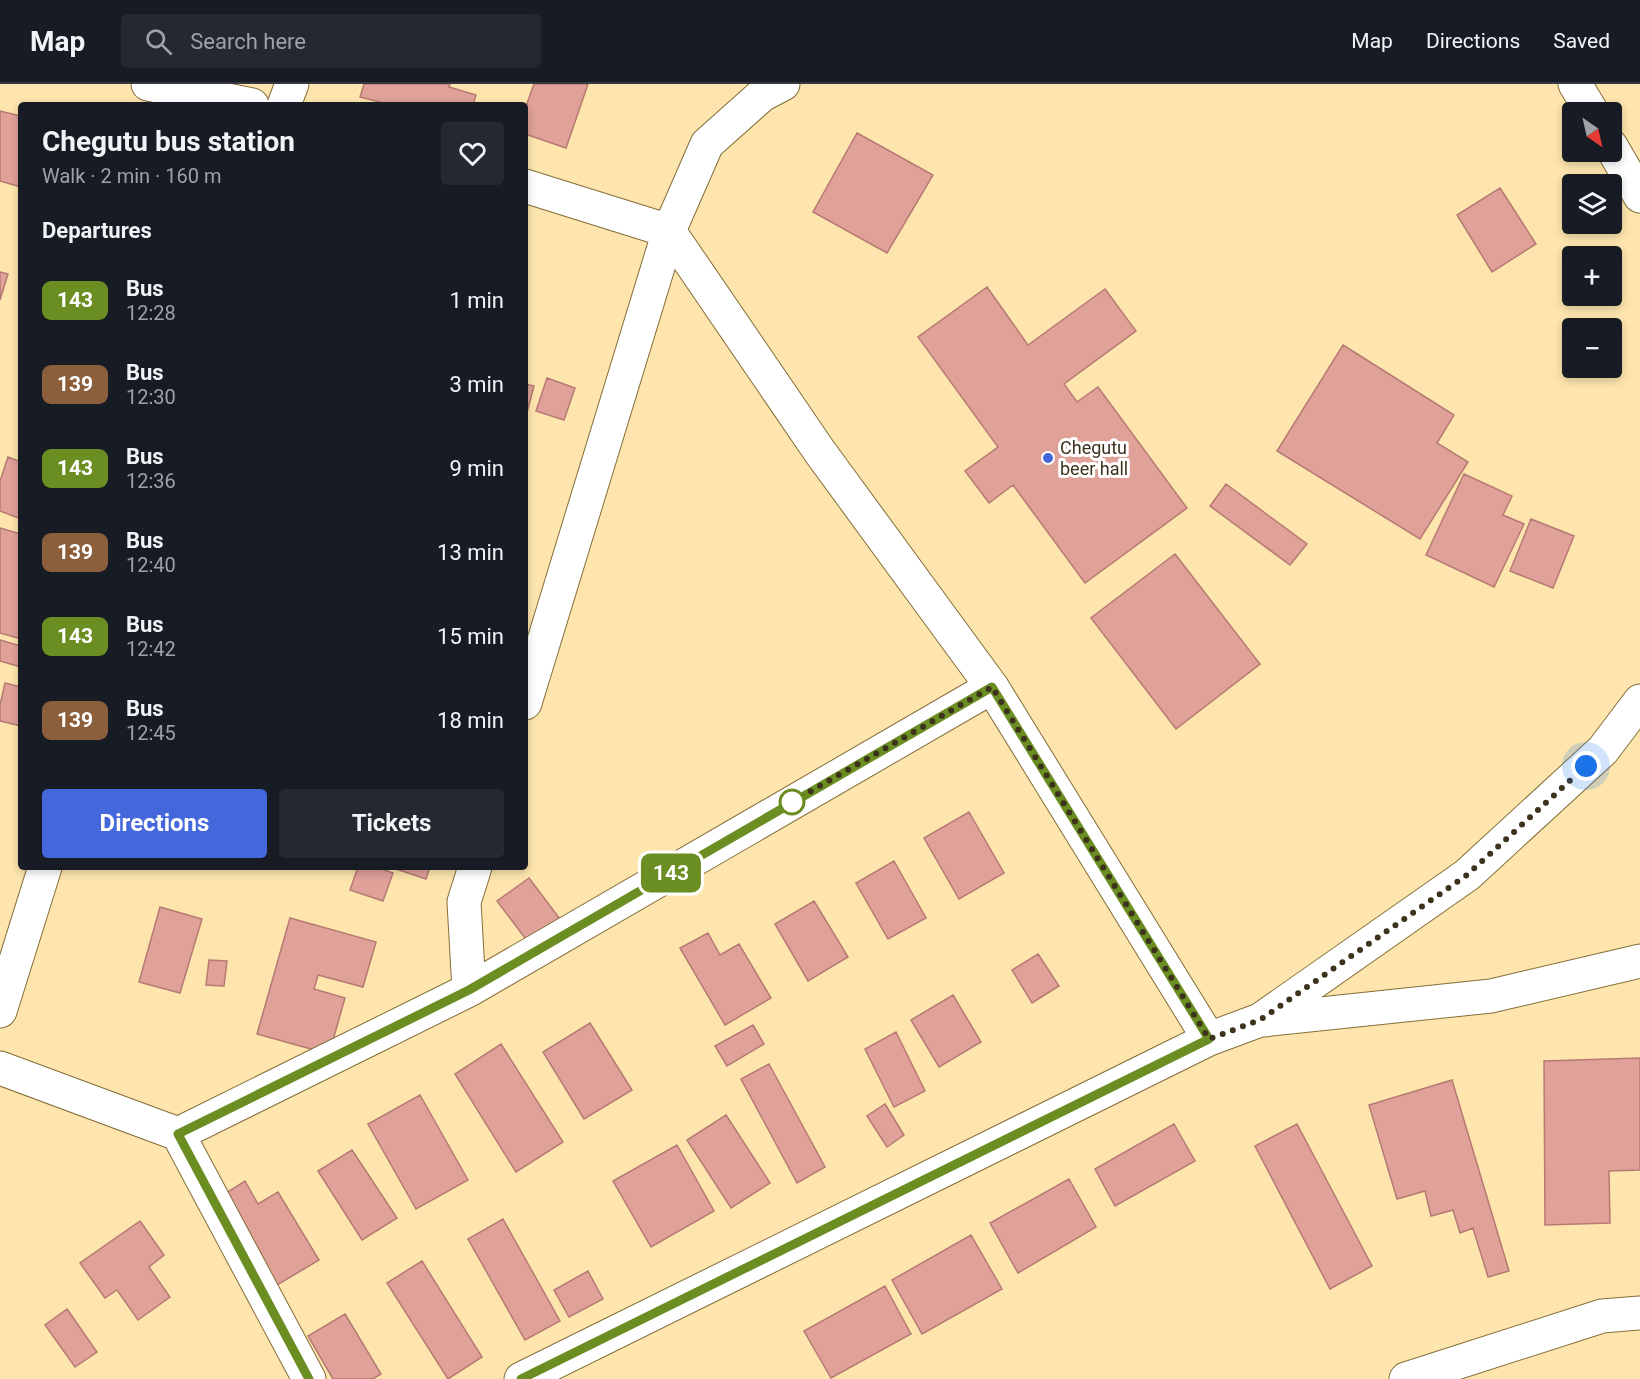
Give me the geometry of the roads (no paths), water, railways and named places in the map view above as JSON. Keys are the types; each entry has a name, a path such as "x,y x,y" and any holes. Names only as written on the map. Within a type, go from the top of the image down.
{"street":[{"path":"148,84 237,102"},
{"path":"285,102 292,84"},
{"path":"528,693 669,231 706,144 762,95 783,84"},
{"path":"1575,84 1586,102"},
{"path":"1620,162 1640,196"},
{"path":"528,187 669,231 820,452 992,687 1209,1039"},
{"path":"178,1134 469,990 992,687"},
{"path":"1260,1020 1467,875 1603,750 1640,701"},
{"path":"0,1011 44,870"},
{"path":"469,990 464,902 474,870"},
{"path":"521,1379 1209,1039 1260,1020 1491,996 1640,961"},
{"path":"0,1068 178,1134 309,1379"},
{"path":"1406,1379 1602,1316 1640,1313"}],"place":[{"name":"Chegutu beer hall","path":"1048,458"}]}
